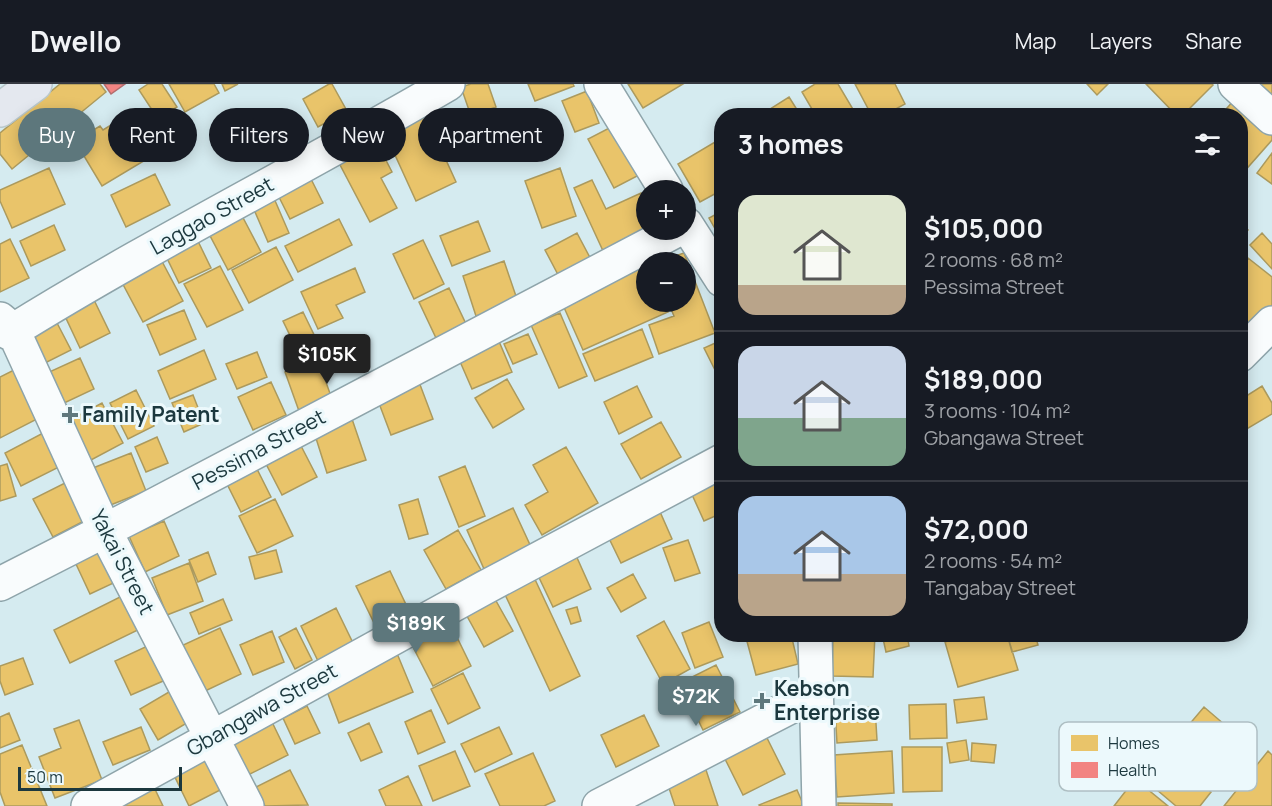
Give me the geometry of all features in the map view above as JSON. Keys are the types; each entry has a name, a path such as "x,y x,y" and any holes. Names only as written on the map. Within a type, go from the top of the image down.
{"main road":[{"path":"0,110 35,84"}],"street":[{"name":"Laggao Street","path":"7,327 363,133 448,84"},
{"path":"602,84 660,180"},
{"path":"1236,84 1272,118"},
{"name":"Pessima Street","path":"0,584 658,240"},
{"path":"696,240 714,268"},
{"path":"1248,347 1272,323"},
{"name":"Yakai Street","path":"7,327 105,531 247,806"},
{"name":"Gbangawa Street","path":"88,806 484,588 714,465"},
{"path":"815,642 819,806"},
{"path":"599,806 817,693"}],"building: Homes":[{"path":"60,84 100,84 106,92 86,108 31,108"},
{"path":"148,84 162,84 177,107 151,108 139,90"},
{"path":"169,84 214,84 219,93 192,108 183,108"},
{"path":"222,84 238,84 225,91"},
{"path":"332,84 345,108 321,108 321,125 318,127 303,99"},
{"path":"471,84 488,84 496,107 468,108 461,87"},
{"path":"528,84 573,84 574,86 535,101"},
{"path":"628,84 683,84 643,108"},
{"path":"815,84 838,84 852,108 811,108 802,92"},
{"path":"855,84 895,84 905,104 898,108 868,108"},
{"path":"1087,84 1108,84 1097,95"},
{"path":"1146,84 1213,85 1190,108 1169,108"},
{"path":"1247,84 1272,84 1272,110"},
{"path":"587,91 599,123 575,132 562,101"},
{"path":"789,97 796,108 772,108"},
{"path":"1234,100 1243,108 1227,108"},
{"path":"1248,113 1272,134 1272,140 1248,167"},
{"path":"418,117 418,162 447,162 456,182 416,201 398,162 406,162 406,123"},
{"path":"18,118 18,162 21,162 12,169 0,154 0,133"},
{"path":"617,124 643,173 614,188 588,139"},
{"path":"100,126 103,130 108,127 108,162 142,162 102,186 88,162 96,162 96,128"},
{"path":"714,143 714,194 700,202 696,195 696,180 687,180 678,164"},
{"path":"1272,153 1272,184 1257,173"},
{"path":"339,162 387,162 392,172 381,178 397,208 370,222"},
{"path":"49,168 65,204 12,228 0,201 0,190"},
{"path":"560,168 576,216 542,228 525,181"},
{"path":"155,174 170,205 126,227 111,195"},
{"path":"309,175 323,203 290,219 276,191"},
{"path":"592,180 606,209 636,195 636,235 604,253 574,188"},
{"path":"273,196 289,233 268,242 252,205"},
{"path":"240,212 261,252 228,270 207,230"},
{"path":"714,215 714,227 709,218"},
{"path":"339,219 352,245 298,272 285,246"},
{"path":"478,221 490,251 452,266 440,236"},
{"path":"54,225 65,250 31,266 20,241"},
{"path":"577,233 596,269 564,286 545,250"},
{"path":"1262,233 1272,244 1272,269 1250,245"},
{"path":"195,235 211,268 179,283 163,250"},
{"path":"10,239 29,278 0,292 0,244"},
{"path":"423,240 444,284 414,299 393,254"},
{"path":"276,247 293,280 249,303 232,270"},
{"path":"158,254 183,301 143,322 118,275"},
{"path":"1248,258 1272,277 1272,308 1250,336 1248,335"},
{"path":"504,261 518,302 476,316 463,276"},
{"path":"220,266 243,310 207,327 184,284"},
{"path":"355,268 365,292 336,305 343,318 318,329 301,292"},
{"path":"636,270 636,312 668,312 583,350 562,303"},
{"path":"696,284 714,333 659,354 649,325 674,316 672,312 696,312"},
{"path":"449,288 466,324 436,338 419,302"},
{"path":"94,300 110,333 80,348 64,314"},
{"path":"184,310 196,339 160,355 147,325"},
{"path":"303,312 319,345 299,354 283,321"},
{"path":"560,313 587,376 559,388 531,325"},
{"path":"56,321 71,350 41,365 26,335"},
{"path":"642,329 653,357 595,381 583,354"},
{"path":"528,334 537,354 513,364 504,344"},
{"path":"498,339 512,372 472,389 458,357"},
{"path":"714,344 714,368 704,348"},
{"path":"204,350 216,379 170,399 158,371"},
{"path":"257,352 267,377 237,389 226,364"},
{"path":"80,358 94,389 62,404 47,373"},
{"path":"318,360 332,399 299,411 285,372"},
{"path":"14,370 39,418 0,438 0,377"},
{"path":"507,379 524,409 493,428 475,398"},
{"path":"271,382 286,415 253,430 238,397"},
{"path":"419,382 433,419 391,435 377,398"},
{"path":"637,386 652,417 619,434 604,402"},
{"path":"1262,386 1272,403 1272,414 1248,428 1248,395"},
{"path":"136,390 154,426 128,439 110,403"},
{"path":"193,395 204,423 184,432 172,403"},
{"path":"102,403 123,443 91,460 70,420"},
{"path":"352,419 366,460 327,473 314,432"},
{"path":"661,422 681,457 641,479 621,444"},
{"path":"45,432 61,466 21,486 5,453"},
{"path":"157,437 168,463 146,472 135,447"},
{"path":"299,442 317,477 282,495 264,460"},
{"path":"566,447 598,503 542,535 525,505 548,492 533,465"},
{"path":"131,453 146,491 108,506 93,468"},
{"path":"254,463 271,497 241,512 224,478"},
{"path":"7,464 16,496 0,501 0,466"},
{"path":"465,466 485,516 459,527 439,477"},
{"path":"714,477 714,517 704,521 689,488"},
{"path":"67,482 86,520 53,537 33,499"},
{"path":"275,499 293,536 257,553 239,516"},
{"path":"418,499 428,534 409,539 399,505"},
{"path":"657,505 672,539 621,563 605,530"},
{"path":"513,508 531,547 484,569 467,530"},
{"path":"164,521 179,556 145,572 129,536"},
{"path":"458,530 481,570 446,589 424,550"},
{"path":"688,540 700,573 675,581 663,548"},
{"path":"106,549 120,580 90,594 75,562"},
{"path":"276,550 282,572 255,579 249,557"},
{"path":"574,551 591,589 553,607 535,569"},
{"path":"208,552 216,574 198,582 189,560"},
{"path":"189,563 203,601 167,615 152,578"},
{"path":"390,571 410,613 377,629 356,586"},
{"path":"532,573 580,676 550,691 502,588"},
{"path":"633,574 646,598 621,612 607,588"},
{"path":"491,592 513,631 484,647 462,607"},
{"path":"126,594 142,628 70,663 54,630"},
{"path":"223,599 232,620 199,634 190,613"},
{"path":"577,607 581,621 571,624 566,610"},
{"path":"336,608 353,643 318,661 301,626"},
{"path":"664,621 690,669 663,684 637,636"},
{"path":"709,622 714,634 714,642 717,642 723,657 695,668 682,633"},
{"path":"450,623 471,666 433,686 411,643"},
{"path":"220,628 241,674 203,692 181,646"},
{"path":"296,628 312,660 295,669 279,637"},
{"path":"272,631 284,662 253,675 240,645"},
{"path":"747,642 793,642 798,664 756,675"},
{"path":"833,642 875,642 873,677 832,676"},
{"path":"884,642 908,642 909,646 886,652"},
{"path":"945,642 1009,642 1018,670 958,687"},
{"path":"1009,642 1037,642 1038,645 1012,652"},
{"path":"154,643 170,678 131,695 115,661"},
{"path":"396,651 413,692 339,723 323,681"},
{"path":"23,658 33,684 5,695 0,681 0,666"},
{"path":"716,665 740,712 703,730 680,683"},
{"path":"463,673 480,708 448,724 431,689"},
{"path":"174,689 192,720 158,740 140,709"},
{"path":"984,697 987,719 957,723 954,700"},
{"path":"946,704 947,738 910,739 909,705"},
{"path":"307,706 320,733 295,744 283,718"},
{"path":"875,707 877,740 837,743 835,710"},
{"path":"1204,707 1222,722 1191,722"},
{"path":"431,710 445,742 418,754 405,722"},
{"path":"9,713 20,740 0,748 0,717"},
{"path":"644,715 659,746 616,767 601,735"},
{"path":"79,720 102,780 55,798 39,757 61,748 54,729"},
{"path":"271,720 288,755 248,775 230,739"},
{"path":"369,723 382,752 361,761 348,733"},
{"path":"141,727 150,750 113,765 103,742"},
{"path":"499,727 512,754 475,772 461,744"},
{"path":"763,730 785,774 743,795 721,751"},
{"path":"966,740 969,760 950,763 947,743"},
{"path":"972,743 996,745 994,763 971,761"},
{"path":"22,745 47,806 5,806 0,792 0,754"},
{"path":"902,747 942,747 942,791 903,792"},
{"path":"209,750 228,786 189,806 171,769"},
{"path":"455,751 470,786 433,801 419,766"},
{"path":"892,751 894,793 837,797 834,755"},
{"path":"1268,751 1272,755 1272,806 1224,806 1236,791 1257,791 1257,765"},
{"path":"533,753 555,801 544,806 500,806 485,774"},
{"path":"704,764 718,806 675,806 665,776"},
{"path":"290,770 308,805 265,806 256,787"},
{"path":"408,776 422,806 386,806 379,790"},
{"path":"152,783 163,806 124,806 120,799"},
{"path":"797,790 804,806 759,805"},
{"path":"1126,791 1150,791 1168,806 1114,806"},
{"path":"1158,791 1211,792 1200,806 1176,806"},
{"path":"838,803 892,804 892,806 838,806"}],"building: Health":[{"path":"104,84 125,84 111,94"}],"place":[{"name":"Family Patent","path":"70,415"},
{"name":"Kebson Enterprise","path":"762,701"}]}
